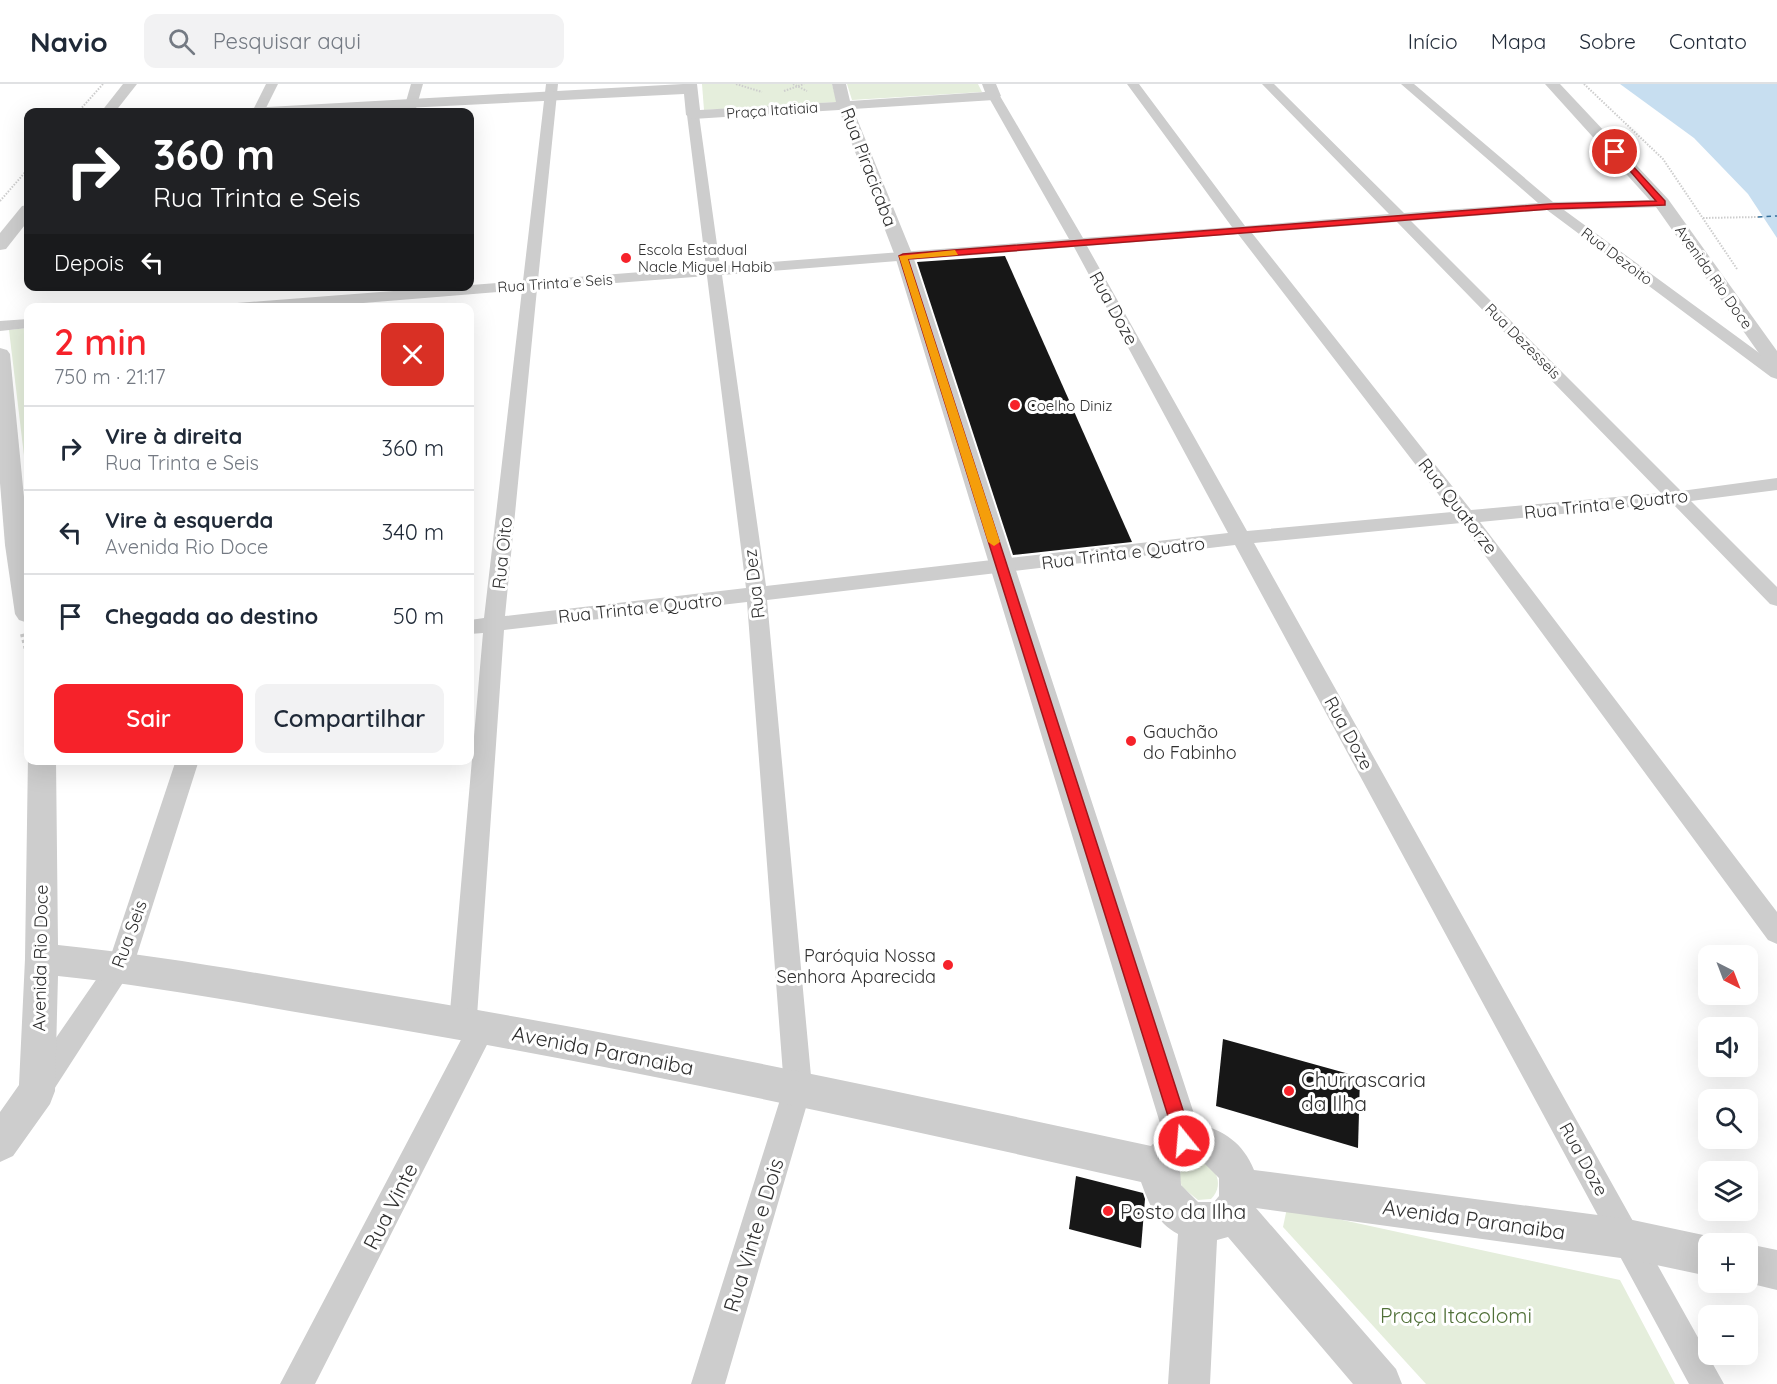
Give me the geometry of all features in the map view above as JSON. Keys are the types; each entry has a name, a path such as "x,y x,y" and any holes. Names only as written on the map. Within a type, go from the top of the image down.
{"street":[{"path":"111,108 130,84"},
{"path":"260,108 272,84"},
{"path":"417,84 411,108 551,90 690,87"},
{"name":"Rua Quatorze","path":"1133,84 1241,229 1467,518 1777,932"},
{"name":"Rua Dezesseis","path":"1268,84 1777,599"},
{"name":"Rua Dezoito","path":"1407,84 1550,206 1777,374"},
{"name":"Avenida Rio Doce","path":"1552,84 1662,203 1777,365"},
{"name":"Rua Dez","path":"690,87 712,271 757,594 798,1087"},
{"name":"Rua Oito","path":"473,1025 494,624 551,90"},
{"name":"Praça Itatiaia","path":"693,115 841,94 992,90"},
{"name":"Rua Doze","path":"992,90 1242,538 1707,1384"},
{"name":"Rua Piracicaba","path":"841,94 903,256 1002,568 1172,1154"},
{"name":"Rua Trinta e Seis","path":"474,289 1550,206 1662,203"},
{"path":"0,245 24,215"},
{"name":"Rua Trinta e Seis","path":"292,303 446,291"},
{"path":"0,326 24,324"},
{"path":"0,354 24,551"},
{"name":"Rua Trinta e Quatro","path":"474,626 1002,568 1242,538 1677,497 1777,484"},
{"name":"Avenida Rio Doce","path":"37,1090 42,959 40,765"},
{"name":"Rua Seis","path":"37,1090 120,967 186,765"},
{"name":"Avenida Paranaiba","path":"42,959 120,967 473,1025 798,1087 1172,1154"},
{"name":"Rua Vinte","path":"297,1384 473,1025"},
{"name":"Rua Vinte e Dois","path":"708,1384 798,1087"},
{"path":"0,1143 37,1090"},
{"path":"1189,1384 1223,1207 1237,1174 1221,1152 1197,1141 1172,1154 1159,1181 1164,1195 1173,1208 1185,1217 1223,1207"},
{"path":"1223,1207 1381,1384"},
{"name":"Avenida Paranaiba","path":"1223,1207 1628,1239 1698,1254"},
{"path":"1758,1266 1777,1270"}],"path":[{"path":"82,108 103,84"},
{"path":"736,84 749,90 765,92"},
{"path":"778,92 804,84"},
{"path":"0,201 24,174"},
{"path":"1703,218 1758,217"}],"green space":[{"path":"702,84 832,84 837,102 704,110"},
{"path":"847,84 978,84 982,92 852,100"},
{"path":"24,328 24,456 9,330"},
{"path":"1190,1161 1205,1163 1215,1172 1218,1185 1211,1199 1198,1200 1182,1187 1180,1172"},
{"name":"Praça Itacolomi","path":"1287,1208 1620,1280 1675,1384 1426,1384 1283,1227"}],"water":[{"path":"1620,84 1777,84 1777,238 1748,194 1694,138"}],"building":[{"name":"Coelho Diniz","path":"1005,256 1132,542 1013,555 917,262"},
{"name":"Churrascaria da Ilha","path":"1223,1039 1360,1077 1358,1148 1216,1106"},
{"name":"Posto da Ilha","path":"1076,1176 1143,1193 1145,1199 1141,1248 1069,1229"}],"ferry route":[{"path":"1758,217 1777,216"}],"slow traffic":[{"path":"955,253 903,256 994,542"}],"place":[{"name":"Escola Estadual Nacle Miguel Habib","path":"626,258"},
{"name":"Coelho Diniz","path":"1015,405"},
{"name":"Gauchão do Fabinho","path":"1131,741"},
{"name":"Paróquia Nossa Senhora Aparecida","path":"948,965"},
{"name":"Churrascaria da Ilha","path":"1289,1091"},
{"name":"Posto da Ilha","path":"1108,1211"}],"route":[{"path":"1184,1141 903,256 1550,206 1662,203 1615,152"}]}
